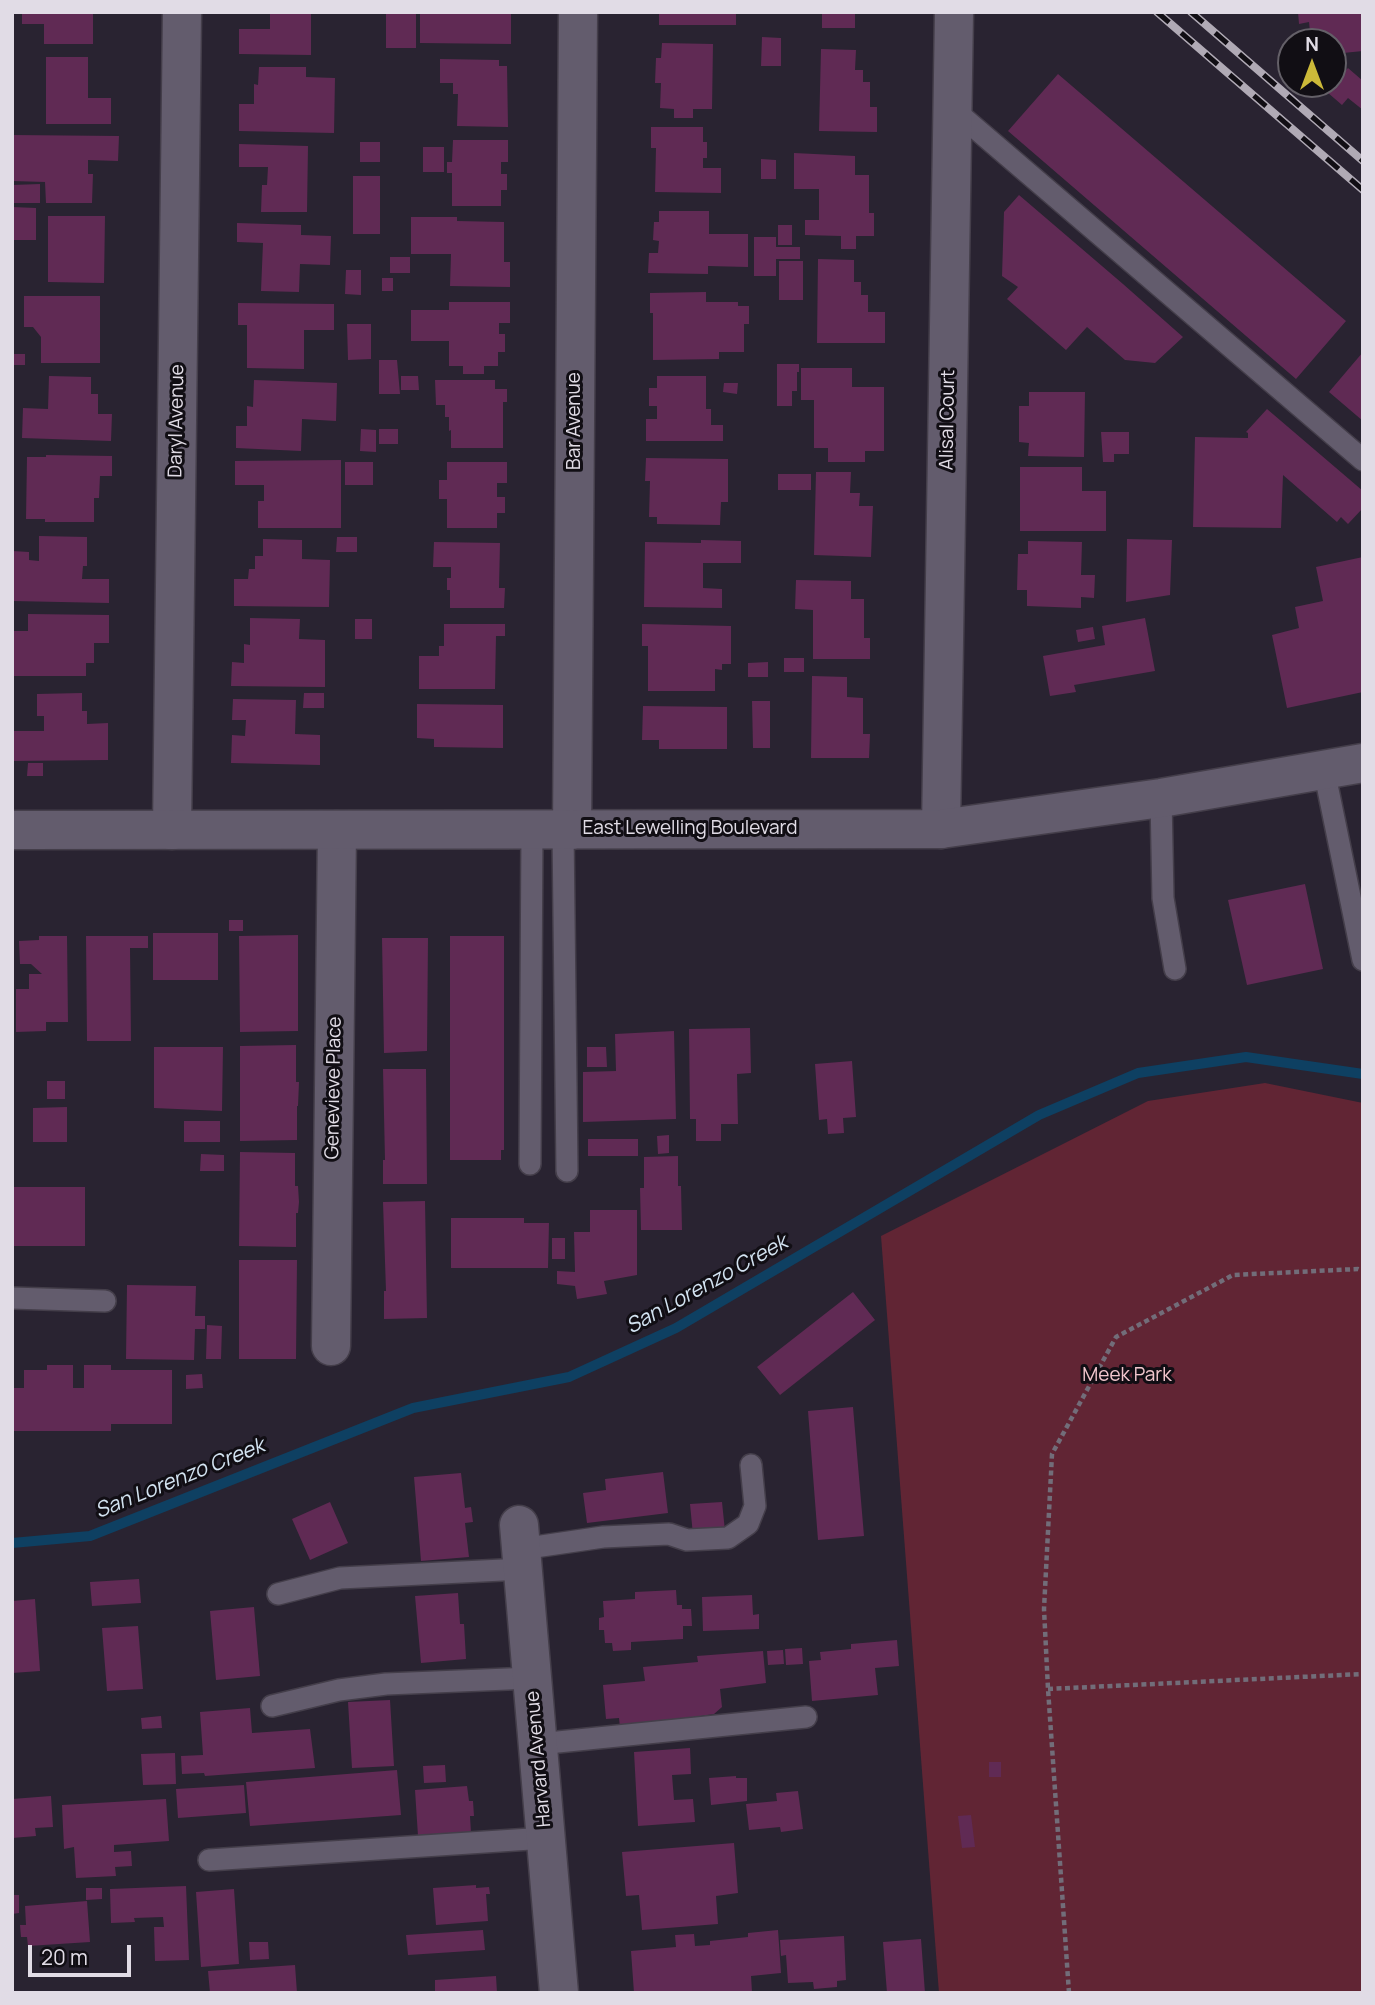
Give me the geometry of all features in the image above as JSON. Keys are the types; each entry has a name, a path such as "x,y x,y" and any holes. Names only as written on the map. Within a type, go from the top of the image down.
{"street":[{"name":"Daryl Avenue","path":"172,830 182,12"},
{"name":"Bar Avenue","path":"556,830 578,12"},
{"name":"Alisal Court","path":"941,829 954,12"},
{"name":"East Lewelling Boulevard","path":"12,830 941,829 1161,798 1363,763"},
{"name":"Genevieve Place","path":"331,1346 337,830"},
{"name":"Harvard Avenue","path":"521,1548 559,1993"}],"lane":[{"path":"953,109 1363,460"},
{"path":"1324,770 1363,960"},
{"path":"1161,798 1163,898 1175,969"},
{"path":"530,1164 556,830"},
{"path":"556,830 567,1171"},
{"path":"12,1298 105,1301"},
{"path":"278,1594 340,1578 603,1537 669,1534 687,1539 728,1538 748,1524 754,1506 751,1465"},
{"path":"272,1706 339,1690 386,1684 532,1678"},
{"path":"538,1744 806,1717"},
{"path":"209,1860 546,1838"}],"path":[{"path":"1069,1993 1045,1609 1052,1454 1116,1337 1233,1275 1358,1269 1363,1271"},
{"path":"1048,1689 1363,1674"}],"green space":[{"name":"Meek Park","path":"1265,1083 1363,1103 1363,1993 939,1993 881,1236 1148,1101"}],"building":[{"path":"22,12 93,12 93,44 44,44 44,24 22,24"},
{"path":"270,12 311,12 311,55 239,54 239,29 270,29"},
{"path":"386,12 416,12 416,48 386,48"},
{"path":"420,12 511,12 511,44 420,43"},
{"path":"659,12 736,12 736,25 659,25"},
{"path":"822,12 855,12 855,28 822,28"},
{"path":"1298,12 1363,12 1363,51 1347,53 1347,28 1310,28 1309,22 1299,24"},
{"path":"762,37 781,38 781,66 761,66"},
{"path":"662,43 713,44 712,109 693,109 693,118 674,118 674,109 660,108 661,83 655,83 656,58 661,58"},
{"path":"821,49 856,50 855,70 863,70 863,82 870,82 870,107 877,107 877,132 819,131"},
{"path":"46,57 88,57 88,98 111,98 111,124 46,124"},
{"path":"440,59 499,60 499,66 507,66 508,127 457,126 458,94 453,94 453,83 440,83"},
{"path":"259,67 306,67 306,77 335,78 334,133 239,131 239,104 254,104 254,84 258,85"},
{"path":"1347,69 1363,81 1363,110 1348,98 1342,105 1334,98 1347,98"},
{"path":"1058,74 1346,321 1296,379 1008,131"},
{"path":"651,127 703,127 707,158 703,158 703,168 721,168 721,193 655,192 656,148 651,148"},
{"path":"12,135 119,136 118,161 88,160 88,174 93,174 92,203 46,203 45,182 12,181"},
{"path":"453,140 508,140 508,162 501,162 501,174 507,174 507,190 501,190 501,206 452,206 452,173 447,173 447,162 452,162"},
{"path":"360,142 380,142 380,162 360,162"},
{"path":"239,144 308,146 307,212 261,212 262,185 267,185 268,167 239,167"},
{"path":"423,147 444,147 444,172 423,172"},
{"path":"794,153 855,156 855,175 869,175 869,213 874,213 874,236 856,236 856,249 841,249 841,236 805,235 805,220 819,220 819,189 794,189"},
{"path":"761,159 776,160 776,179 761,179"},
{"path":"353,176 380,176 380,234 353,234"},
{"path":"40,184 40,203 12,203 12,185"},
{"path":"1019,195 1183,337 1155,363 1125,360 1087,327 1066,350 1007,299 1018,287 1002,276 1004,212"},
{"path":"12,207 36,208 36,240 12,240"},
{"path":"659,211 709,211 709,234 748,234 748,267 708,266 708,274 648,273 649,253 658,253 659,241 653,240 654,222 659,222"},
{"path":"48,216 105,216 104,283 48,282"},
{"path":"411,217 457,217 457,221 504,222 504,262 510,262 510,287 450,286 451,254 411,254"},
{"path":"237,223 301,225 301,235 331,236 330,265 300,264 299,292 261,291 263,243 237,242"},
{"path":"778,225 792,225 792,245 778,245"},
{"path":"754,237 776,237 776,247 800,247 800,259 776,259 776,276 754,276"},
{"path":"390,257 410,257 410,273 390,273"},
{"path":"818,259 854,260 854,282 861,282 861,295 868,295 868,312 885,312 885,343 817,343"},
{"path":"779,261 803,261 803,300 779,300"},
{"path":"346,270 361,270 361,295 345,294"},
{"path":"382,278 393,278 393,291 382,291"},
{"path":"706,292 706,302 738,302 738,306 749,306 749,324 744,324 744,352 719,352 719,359 653,360 653,313 650,313 650,293"},
{"path":"24,296 100,296 100,363 41,363 41,337 33,327 24,327"},
{"path":"449,302 510,302 510,323 499,323 499,334 505,334 505,352 498,352 498,366 484,366 484,374 463,374 463,366 449,366 449,341 411,341 411,310 449,310"},
{"path":"238,303 334,304 334,330 304,330 304,369 247,368 247,325 238,325"},
{"path":"347,324 371,324 371,359 348,360"},
{"path":"1363,352 1363,421 1329,392"},
{"path":"12,354 25,354 25,365 12,365"},
{"path":"379,360 397,360 400,394 379,394"},
{"path":"777,364 799,364 797,391 792,391 792,406 777,406"},
{"path":"801,368 852,368 852,387 884,387 884,451 865,451 865,462 828,462 828,448 814,448 814,400 801,400"},
{"path":"49,376 91,377 91,394 98,394 98,414 112,414 111,441 22,438 23,408 48,409"},
{"path":"401,376 418,376 419,390 401,390"},
{"path":"657,376 706,376 706,409 711,409 711,425 723,425 723,441 646,441 646,419 657,419 657,406 649,406 649,388 657,388"},
{"path":"254,380 337,383 336,421 302,419 301,451 236,448 236,426 247,426 247,406 253,407"},
{"path":"435,380 495,380 495,389 507,389 507,402 503,402 503,448 451,448 449,417 445,417 445,405 436,405"},
{"path":"724,383 738,383 737,394 723,392"},
{"path":"1029,392 1085,392 1084,457 1028,456 1029,443 1019,442 1019,406 1029,406"},
{"path":"1267,409 1363,491 1363,508 1348,524 1341,517 1337,522 1283,475 1281,528 1193,527 1195,437 1248,438 1246,432"},
{"path":"361,429 376,430 376,452 360,451"},
{"path":"379,429 398,429 398,444 379,444"},
{"path":"1101,432 1129,432 1129,454 1114,454 1114,462 1103,462"},
{"path":"112,456 112,476 100,476 99,498 94,498 94,522 45,522 45,519 26,519 27,457"},
{"path":"646,458 728,459 728,502 721,502 720,525 657,524 657,517 649,517 650,481 645,481"},
{"path":"341,460 341,528 258,528 258,501 264,501 264,485 235,485 235,461"},
{"path":"345,462 373,462 373,485 345,485"},
{"path":"447,462 507,462 507,483 497,483 497,497 505,497 505,513 497,513 497,528 447,528 447,499 439,499 439,480 447,480"},
{"path":"1020,467 1082,467 1082,491 1106,491 1106,531 1020,531"},
{"path":"816,472 851,472 850,493 860,493 859,506 873,506 871,557 814,555"},
{"path":"778,474 811,474 811,490 778,490"},
{"path":"39,536 87,537 87,566 83,566 82,579 109,579 109,603 12,601 12,551 29,552 29,560 39,561"},
{"path":"337,537 357,537 357,552 336,552"},
{"path":"263,539 302,540 302,559 330,560 329,607 234,606 234,579 248,579 249,569 255,569 255,556 263,556"},
{"path":"1127,539 1172,540 1170,595 1126,602"},
{"path":"701,540 741,541 741,563 703,563 703,588 722,589 722,608 644,607 645,542 701,543"},
{"path":"1028,541 1082,542 1081,575 1095,575 1094,598 1081,597 1081,608 1027,606 1027,590 1017,590 1018,554 1028,554"},
{"path":"434,542 500,543 499,588 505,588 504,608 450,608 447,578 451,578 451,567 433,567"},
{"path":"1363,557 1363,692 1287,708 1272,635 1299,628 1295,607 1323,601 1316,567"},
{"path":"796,580 851,581 851,599 864,599 864,638 870,638 870,659 813,659 813,610 795,609"},
{"path":"28,614 109,615 109,643 94,643 94,663 86,663 86,676 12,676 12,631 28,631"},
{"path":"250,618 300,619 299,639 325,640 325,687 231,686 232,662 244,663 244,644 250,645"},
{"path":"1145,618 1155,671 1074,685 1076,692 1050,696 1043,656 1105,645 1102,626"},
{"path":"355,619 372,619 372,639 355,639"},
{"path":"444,624 505,624 505,636 496,636 495,689 419,689 419,656 439,656 439,646 444,646"},
{"path":"642,624 731,626 731,664 722,664 722,670 715,669 715,691 648,691 648,646 642,646"},
{"path":"1093,627 1095,639 1078,642 1076,630"},
{"path":"784,658 804,658 804,672 784,672"},
{"path":"768,662 768,677 748,677 748,663"},
{"path":"812,676 847,677 847,697 863,698 863,734 870,734 869,758 811,758"},
{"path":"82,693 82,711 87,711 87,724 108,723 108,760 12,761 12,731 44,731 44,716 37,716 37,694"},
{"path":"304,693 324,693 324,708 303,708"},
{"path":"233,699 296,700 295,734 320,735 320,765 231,763 232,735 245,736 246,720 232,720"},
{"path":"752,701 770,701 770,748 753,748"},
{"path":"417,704 503,705 503,748 434,747 434,739 417,738"},
{"path":"643,706 727,707 727,749 659,749 659,740 642,740"},
{"path":"28,763 43,763 43,776 27,776"},
{"path":"1305,884 1323,969 1247,985 1228,900"},
{"path":"229,920 243,920 243,931 229,931"},
{"path":"153,933 218,933 218,980 153,980"},
{"path":"298,935 298,1031 240,1032 239,936"},
{"path":"39,936 67,936 68,1022 46,1022 46,1031 16,1032 16,989 29,989 29,974 42,974 31,964 20,964 19,941 39,940"},
{"path":"86,936 148,936 148,948 130,948 131,1041 87,1041"},
{"path":"450,936 504,936 504,1150 501,1150 501,1160 450,1160"},
{"path":"382,938 428,938 427,1051 384,1053"},
{"path":"750,1028 751,1073 737,1074 738,1124 721,1124 721,1141 696,1141 696,1119 690,1119 689,1029"},
{"path":"674,1031 676,1119 583,1122 583,1072 616,1071 615,1034"},
{"path":"296,1045 296,1082 299,1082 297,1140 240,1141 240,1046"},
{"path":"154,1047 223,1047 222,1111 154,1108"},
{"path":"587,1047 606,1047 607,1067 587,1067"},
{"path":"852,1061 856,1117 843,1118 844,1133 828,1134 827,1119 819,1120 815,1064"},
{"path":"383,1069 426,1069 427,1184 383,1184"},
{"path":"47,1081 65,1081 65,1099 47,1099"},
{"path":"67,1107 67,1142 33,1142 33,1108"},
{"path":"184,1121 220,1121 220,1142 184,1142"},
{"path":"669,1135 669,1153 658,1154 657,1136"},
{"path":"588,1139 638,1139 638,1156 588,1156"},
{"path":"240,1152 295,1153 295,1186 298,1186 299,1202 296,1213 296,1247 239,1246"},
{"path":"201,1154 224,1155 224,1171 200,1171"},
{"path":"678,1156 682,1230 641,1230 640,1188 644,1188 644,1157"},
{"path":"12,1187 85,1187 85,1246 12,1246"},
{"path":"425,1201 427,1318 384,1319 386,1291 383,1202"},
{"path":"590,1210 637,1210 637,1275 604,1281 607,1294 577,1299 575,1286 557,1284 557,1271 575,1272 574,1232 590,1232"},
{"path":"451,1218 524,1218 524,1223 549,1223 548,1268 451,1268"},
{"path":"552,1238 565,1238 565,1259 552,1259"},
{"path":"239,1260 297,1260 296,1359 239,1359"},
{"path":"127,1285 196,1286 195,1316 205,1316 205,1329 195,1329 194,1360 126,1359"},
{"path":"853,1292 875,1320 780,1395 757,1367"},
{"path":"207,1325 222,1326 221,1359 206,1359"},
{"path":"47,1365 73,1365 73,1388 84,1388 84,1365 111,1365 111,1370 172,1370 172,1424 111,1424 111,1431 12,1431 12,1388 24,1388 24,1370 47,1370"},
{"path":"202,1374 203,1388 186,1389 186,1375"},
{"path":"853,1407 864,1536 818,1540 808,1411"},
{"path":"663,1472 668,1513 587,1523 583,1493 606,1490 605,1479"},
{"path":"461,1473 465,1508 471,1507 473,1522 465,1523 469,1557 421,1561 414,1477"},
{"path":"330,1502 348,1543 310,1560 292,1519"},
{"path":"722,1502 725,1531 693,1535 690,1504"},
{"path":"139,1579 141,1603 92,1606 90,1582"},
{"path":"676,1590 677,1605 682,1605 682,1609 691,1609 692,1626 683,1626 683,1639 631,1642 631,1650 613,1651 612,1643 605,1643 604,1630 599,1630 599,1618 604,1617 603,1601 635,1599 635,1592"},
{"path":"458,1593 460,1624 464,1624 466,1659 421,1663 415,1596"},
{"path":"752,1595 753,1615 759,1614 759,1629 703,1631 702,1597"},
{"path":"35,1599 40,1671 12,1673 12,1601"},
{"path":"254,1607 260,1676 216,1680 210,1611"},
{"path":"138,1626 143,1689 107,1691 102,1628"},
{"path":"897,1640 899,1666 875,1668 878,1695 812,1701 809,1661 821,1660 820,1652 851,1649 851,1644"},
{"path":"802,1648 803,1664 786,1665 785,1649"},
{"path":"783,1650 784,1664 768,1665 767,1651"},
{"path":"763,1651 766,1683 720,1689 722,1707 714,1714 620,1728 619,1718 606,1719 603,1685 645,1681 643,1667 698,1662 697,1656"},
{"path":"390,1700 394,1766 352,1768 348,1702"},
{"path":"250,1708 252,1733 310,1729 315,1768 205,1776 204,1773 182,1774 181,1756 203,1755 200,1712"},
{"path":"161,1716 162,1728 142,1729 141,1718"},
{"path":"690,1748 691,1774 672,1775 674,1800 693,1799 695,1822 638,1826 634,1752"},
{"path":"175,1753 176,1784 143,1785 141,1754"},
{"path":"989,1762 1001,1762 1001,1777 989,1777"},
{"path":"445,1765 446,1782 424,1783 423,1766"},
{"path":"397,1770 401,1815 250,1826 246,1782"},
{"path":"709,1778 747,1778 747,1801 711,1805"},
{"path":"244,1785 246,1813 178,1818 176,1789"},
{"path":"467,1786 469,1801 473,1801 471,1833 418,1836 415,1790"},
{"path":"798,1791 803,1829 781,1832 780,1827 749,1830 746,1804 777,1801 776,1793"},
{"path":"51,1796 53,1827 35,1828 36,1836 12,1838 12,1799"},
{"path":"166,1799 169,1841 114,1845 114,1852 131,1851 132,1866 115,1867 116,1876 76,1878 74,1847 64,1849 62,1805"},
{"path":"971,1815 975,1847 962,1848 958,1816"},
{"path":"734,1843 738,1893 716,1896 718,1924 642,1930 639,1895 626,1896 622,1852"},
{"path":"476,1885 476,1888 489,1887 490,1894 486,1894 488,1921 436,1925 433,1888"},
{"path":"186,1886 189,1960 155,1961 154,1927 164,1927 163,1917 134,1918 135,1922 111,1923 110,1889"},
{"path":"86,1888 102,1888 102,1899 86,1900"},
{"path":"234,1889 239,1964 201,1967 196,1892"},
{"path":"12,1895 19,1895 19,1913 12,1914"},
{"path":"87,1901 90,1942 28,1946 27,1937 21,1937 20,1925 26,1925 25,1906"},
{"path":"483,1930 485,1950 408,1955 406,1935"},
{"path":"778,1930 781,1973 751,1976 752,1992 634,1993 631,1951 676,1947 675,1935 694,1934 695,1946 710,1945 710,1941 748,1937 748,1933"},
{"path":"844,1936 846,1980 837,1981 837,1987 814,1989 813,1982 788,1983 786,1955 781,1956 780,1940"},
{"path":"921,1939 925,1993 887,1993 883,1942"},
{"path":"249,1942 268,1942 269,1959 250,1960"},
{"path":"295,1965 297,1993 210,1993 208,1971"},
{"path":"496,1976 497,1993 435,1993 435,1980"}],"waterway":[{"name":"San Lorenzo Creek","path":"12,1543 90,1536 413,1408 569,1377 676,1328 1039,1115 1138,1073 1246,1057 1363,1074"}],"railway":[{"path":"1157,12 1363,190"},
{"path":"1191,12 1363,161"}]}
